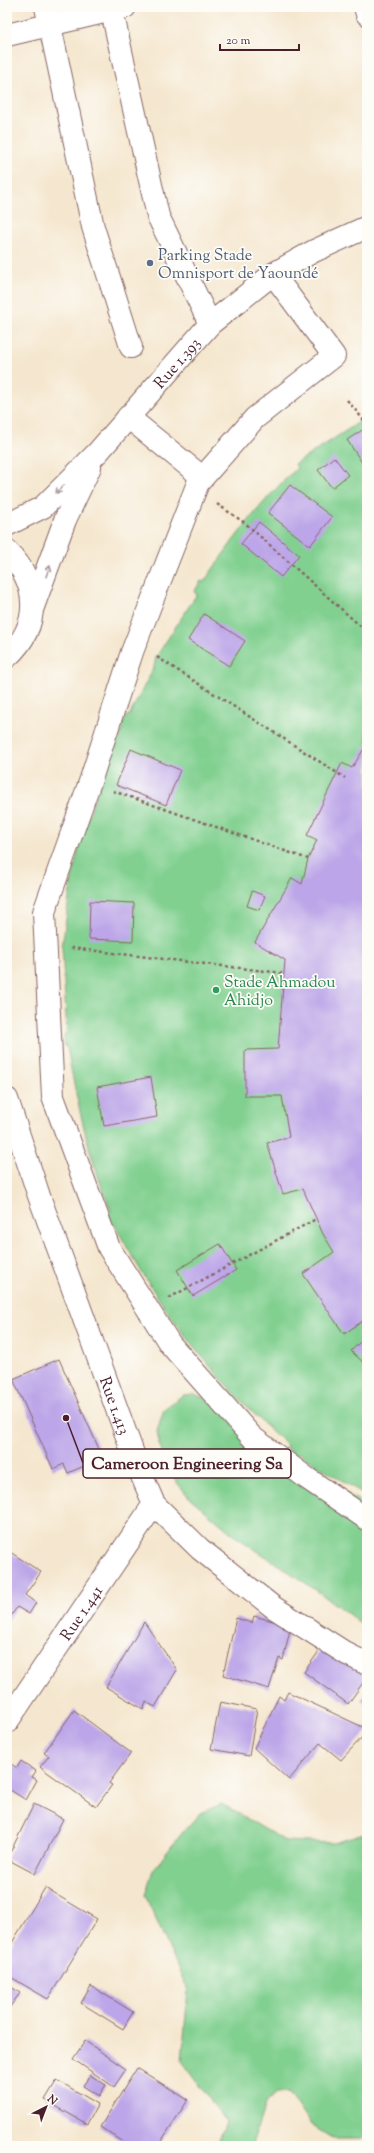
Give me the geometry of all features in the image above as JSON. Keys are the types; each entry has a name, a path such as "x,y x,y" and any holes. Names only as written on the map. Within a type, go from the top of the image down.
{"street":[{"path":"365,7 367,14"},
{"path":"7,35 48,16 116,8 158,216 210,324"},
{"path":"48,16 93,227 131,347"},
{"name":"Rue 1.393","path":"7,525 43,507 98,452 210,324 273,274 314,251 367,227"},
{"path":"273,274 334,356 255,418 199,484 132,652 91,779 44,912 53,1098 109,1248 170,1344 252,1437 308,1479 367,1519"},
{"path":"128,417 199,484"},
{"path":"7,657 18,647 26,635 33,607 65,520 98,452"},
{"path":"7,551 18,562 26,575 31,591 33,607"},
{"name":"Rue 1.413","path":"7,1099 39,1196 138,1467 154,1504 200,1549 273,1607 347,1654 367,1664"},
{"name":"Rue 1.441","path":"7,1722 154,1504"}],"path":[{"path":"347,400 367,424"},
{"path":"199,484 367,632"},
{"path":"156,657 345,778"},
{"path":"106,788 308,859"},
{"path":"70,948 282,973"},
{"path":"167,1300 316,1219"}],"green space":[{"name":"Stade Ahmadou Ahidjo","path":"367,417 367,1496 298,1453 296,1455 286,1448 287,1445 236,1395 213,1370 170,1315 132,1256 115,1225 113,1225 108,1213 111,1211 96,1171 84,1130 67,1047 65,1047 64,1034 67,1033 62,947 72,877 81,839 99,786 123,729 121,728 127,715 129,716 154,667 156,657 197,594 194,592 201,581 204,582 259,508 297,468 295,464"},
{"path":"195,1394 220,1406 300,1468 367,1505 367,1628 316,1590 235,1536 189,1497 174,1479 159,1444 157,1431 164,1409 183,1395"},
{"path":"222,1804 285,1841 334,1843 367,1833 367,2138 332,2138 311,2125 289,2092 276,2093 267,2101 251,2146 217,2146 226,2122 182,2061 188,1990 145,1895 153,1870 183,1832 200,1813"}],"building":[{"path":"367,427 367,470 347,440"},
{"path":"334,457 348,475 332,488 318,470"},
{"path":"290,485 332,517 310,546 268,513"},
{"path":"259,522 299,555 281,577 241,544"},
{"path":"204,614 245,641 229,666 188,640"},
{"path":"367,744 367,1318 344,1334 303,1274 334,1252 323,1234 303,1189 283,1194 267,1143 289,1137 282,1096 245,1096 245,1050 278,1049 285,960 255,942 292,878 302,884 308,859 317,840 307,835 342,763 352,768"},
{"path":"131,749 180,770 166,805 116,785"},
{"path":"252,891 265,896 259,910 247,906"},
{"path":"90,901 134,903 133,941 89,939"},
{"path":"151,1077 157,1117 104,1126 97,1087"},
{"path":"220,1244 236,1270 193,1296 177,1270"},
{"path":"367,1335 367,1366 351,1351"},
{"path":"59,1359 99,1449 87,1454 91,1463 68,1473 64,1464 53,1469 13,1379"},
{"path":"7,1550 41,1572 25,1595 36,1603 29,1614 17,1607 7,1622"},
{"path":"254,1616 284,1624 283,1628 290,1630 283,1660 279,1658 269,1689 223,1675 236,1618 252,1623"},
{"path":"144,1622 177,1670 155,1707 146,1702 143,1709 106,1687"},
{"path":"325,1643 367,1674 367,1677 348,1704 304,1672"},
{"path":"288,1692 367,1729 367,1732 341,1760 320,1743 289,1780 254,1748 279,1696 284,1700"},
{"path":"367,1693 367,1704 361,1700"},
{"path":"220,1702 257,1709 249,1756 211,1749"},
{"path":"74,1710 131,1753 109,1783 112,1785 96,1807 40,1767 49,1756 44,1753"},
{"path":"21,1761 36,1771 32,1777 37,1780 26,1800 7,1788 7,1771 11,1764 17,1768"},
{"path":"34,1804 63,1819 35,1874 7,1859"},
{"path":"45,1888 97,1919 48,1999 7,1975 7,1951"},
{"path":"7,1984 20,1993 7,2011"},
{"path":"91,1986 133,2012 123,2029 81,2003"},
{"path":"85,2041 126,2069 114,2087 73,2059"},
{"path":"137,2068 188,2100 158,2146 130,2146 100,2127"},
{"path":"90,2075 106,2085 99,2096 83,2086"},
{"path":"57,2080 98,2104 87,2124 45,2100"}],"place":[{"name":"Parking Stade Omnisport de Yaoundé","path":"150,263"},
{"name":"Stade Ahmadou Ahidjo","path":"216,990"},
{"name":"Cameroon Engineering Sa","path":"66,1418"}]}
